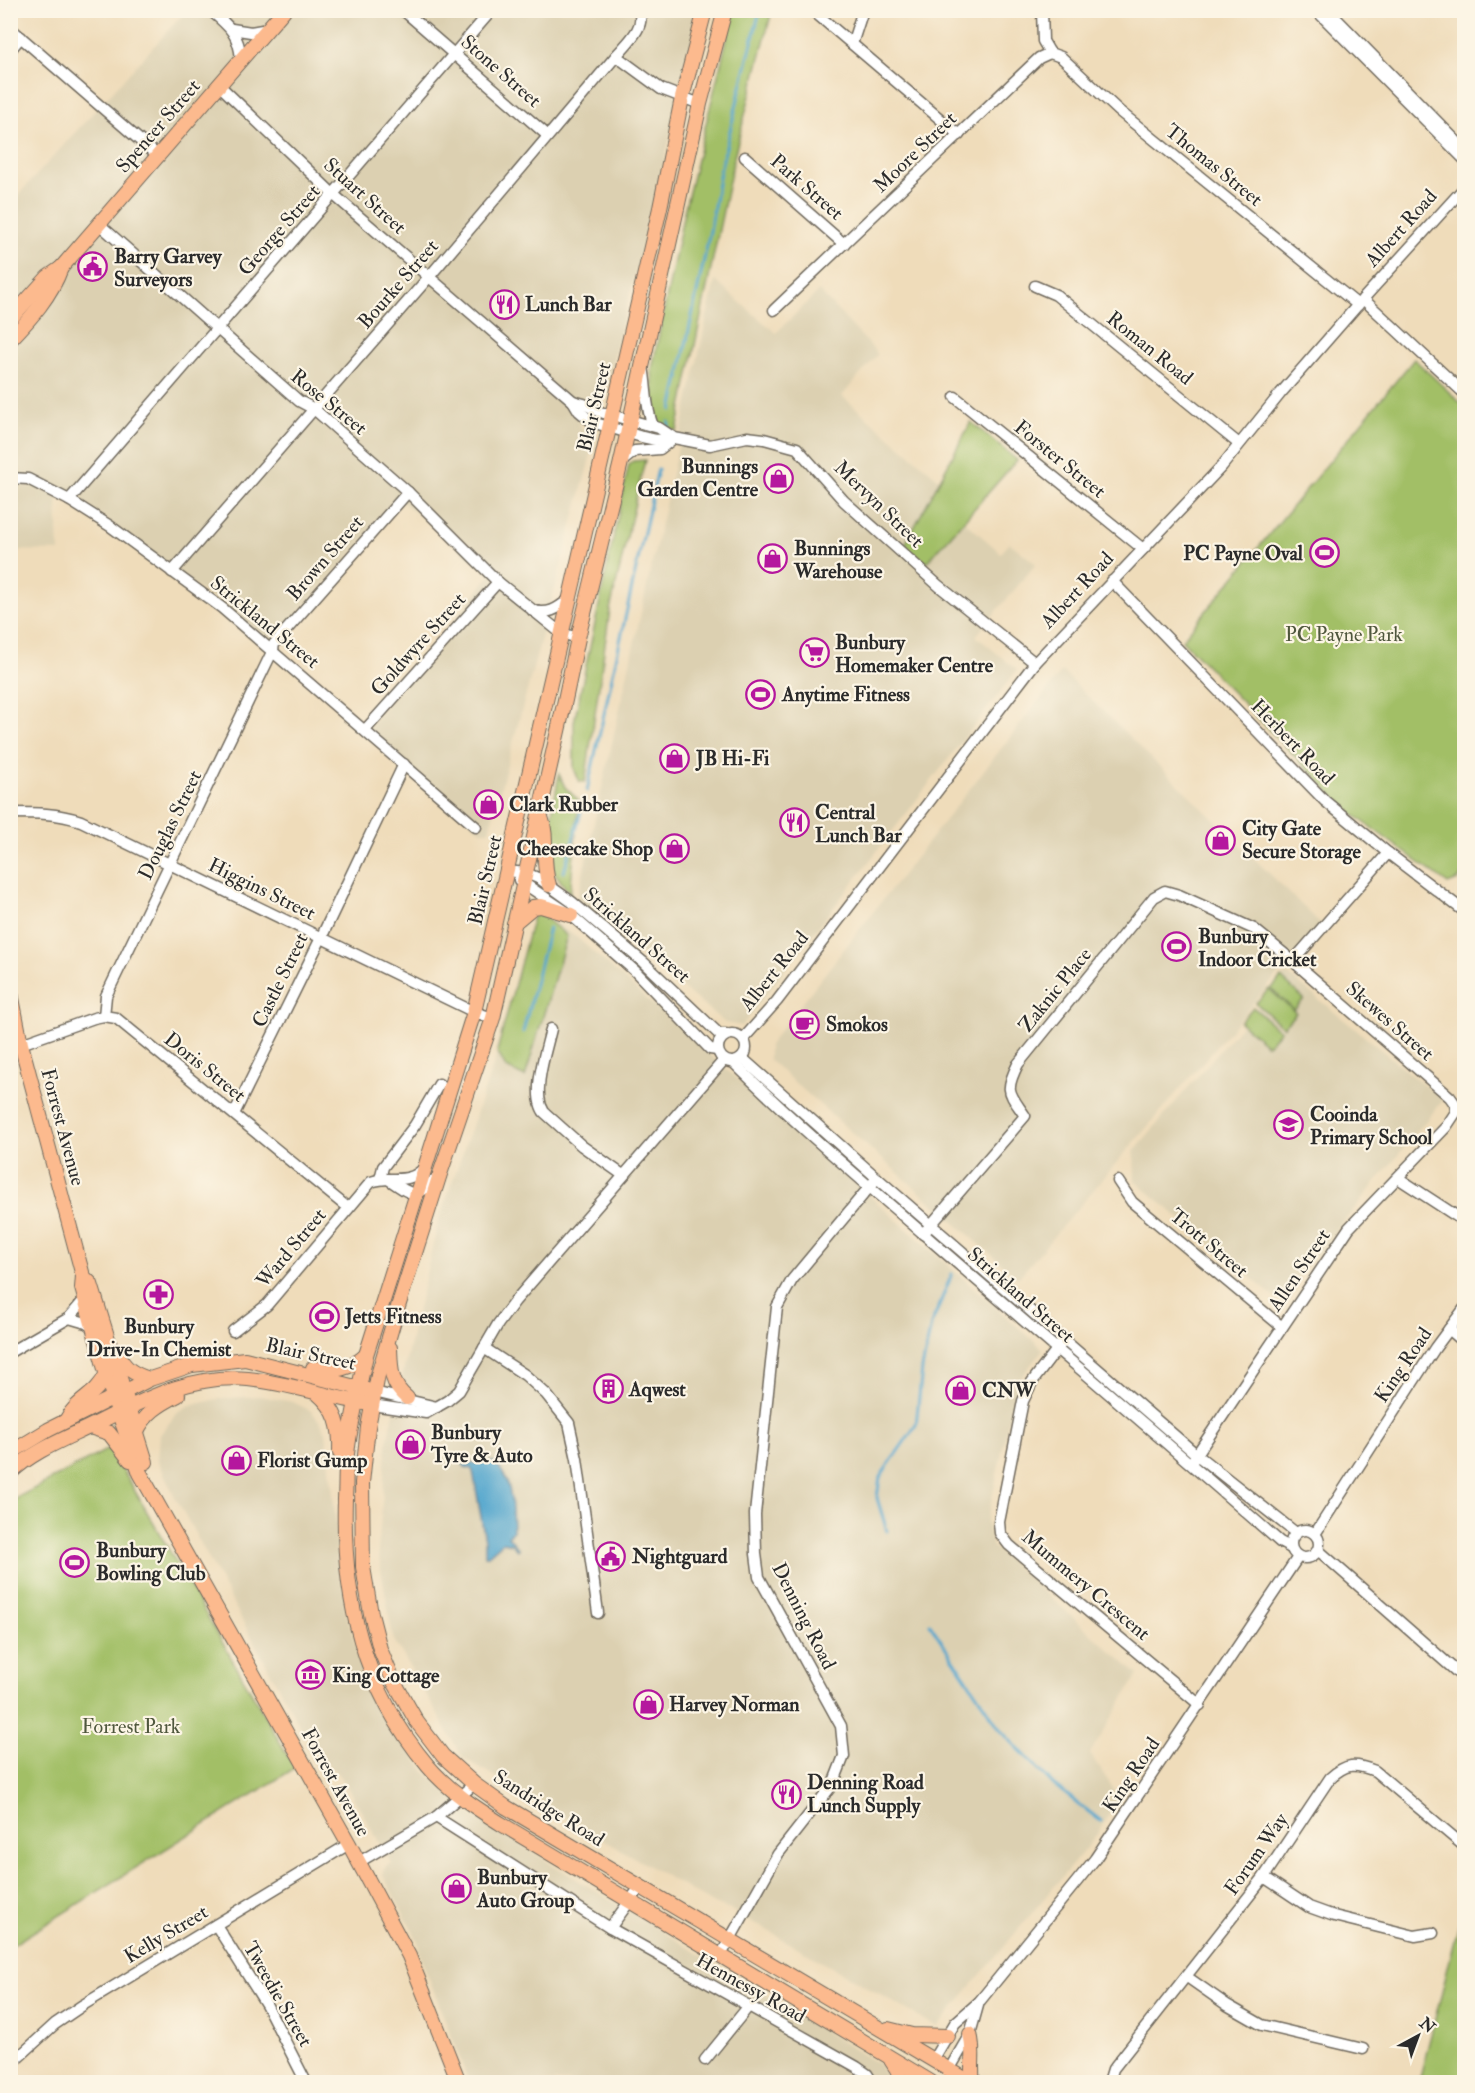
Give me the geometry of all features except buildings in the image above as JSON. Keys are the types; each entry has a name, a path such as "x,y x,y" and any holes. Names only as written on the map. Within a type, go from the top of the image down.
{"main road":[{"name":"Spencer Street","path":"10,318 48,277 61,268 284,10"},
{"name":"Blair Street","path":"357,1395 366,1355 474,1012 660,207 682,98 705,10"},
{"name":"Blair Street","path":"373,1398 389,1337 440,1174 493,1018 578,638 621,462 700,104 725,10"},
{"name":"Spencer Street","path":"10,340 42,305 56,283 61,268"},
{"path":"540,812 545,828 545,874 549,885"},
{"path":"514,923 533,907 541,906 571,915"},
{"name":"Forrest Avenue","path":"10,988 21,1044 83,1276 82,1288 107,1373 124,1410 140,1473 349,1844 409,1956 459,2082"},
{"name":"Forrest Avenue","path":"83,1276 91,1284 108,1339 118,1394"},
{"path":"389,1337 391,1377 397,1389 407,1398"},
{"path":"108,1339 117,1350 124,1365 148,1379"},
{"path":"245,1359 328,1371 356,1365 366,1355"},
{"name":"Blair Street","path":"10,1453 66,1420 148,1379 192,1365 245,1359 357,1395"},
{"path":"66,1420 74,1406 97,1390 107,1373"},
{"name":"Blair Street","path":"10,1473 41,1451 124,1410 188,1384 220,1379 247,1379 317,1393 357,1395"},
{"path":"136,1432 152,1410 179,1394 188,1384"},
{"path":"317,1393 329,1404 341,1436 338,1488 344,1539"},
{"path":"357,1395 373,1398"},
{"name":"Sandridge Road","path":"357,1395 347,1456 344,1539 348,1585 356,1628 377,1689 402,1732 429,1767 461,1797 503,1825 721,1955 924,2081"},
{"name":"Sandridge Road","path":"373,1398 362,1484 364,1576 375,1632 386,1664 417,1722 443,1756 474,1784 506,1807 933,2060 946,2076 971,2082"},
{"name":"Forrest Avenue","path":"124,1410 136,1432 161,1510"},
{"path":"90,1427 109,1433 140,1473"},
{"path":"880,2029 898,2030 912,2035 948,2036"},
{"path":"970,2034 974,2047 971,2082"},
{"path":"890,2058 898,2071 899,2082"},
{"path":"924,2081 933,2060"}],"street":[{"path":"210,10 232,29 239,44 241,59"},
{"name":"Stone Street","path":"403,10 548,135"},
{"name":"George Street","path":"69,500 492,10"},
{"path":"812,10 959,135"},
{"path":"852,44 863,10"},
{"path":"1042,10 1043,41 1050,53"},
{"path":"1316,10 1464,159"},
{"path":"1328,10 1464,149"},
{"name":"Bourke Street","path":"172,572 429,277 616,56 639,27 640,12"},
{"path":"10,28 158,156"},
{"path":"232,29 251,32 268,29"},
{"path":"10,50 21,37"},
{"name":"Moore Street","path":"774,310 1039,58 1050,53"},
{"name":"Thomas Street","path":"1050,53 1061,57 1119,111 1361,302 1464,393"},
{"path":"616,56 661,89 700,104"},
{"name":"Stuart Street","path":"219,85 334,195 573,401 579,411 592,422 611,422"},
{"name":"Park Street","path":"745,158 844,244"},
{"name":"Albert Road","path":"743,1039 777,1001 1035,663 1215,474 1263,413 1464,188"},
{"name":"Rose Street","path":"99,224 299,401 314,409 408,492 498,582 561,633 578,638"},
{"name":"Roman Road","path":"1035,286 1056,296 1239,444"},
{"path":"642,364 648,413 653,426"},
{"name":"Forster Street","path":"955,398 1143,549"},
{"name":"Mervyn Street","path":"611,422 656,440 674,438 710,445 747,437 797,448 844,501 939,586 1035,663"},
{"name":"Mervyn Street","path":"628,427 653,426 674,438"},
{"path":"621,462 635,451 660,449 674,438"},
{"name":"Strickland Street","path":"10,478 28,479 69,500 110,526 222,608 476,826"},
{"name":"Brown Street","path":"273,650 274,644 408,492"},
{"name":"Herbert Road","path":"1112,581 1325,801 1388,853 1462,905"},
{"name":"Goldwyre Street","path":"365,730 498,582"},
{"path":"533,611 545,613 556,610 568,600"},
{"name":"Douglas Street","path":"104,1016 106,996 273,650"},
{"name":"Castle Street","path":"234,1114 404,764"},
{"name":"Higgins Street","path":"10,813 45,812 81,821 474,1012 493,1018"},
{"path":"1293,961 1388,853"},
{"name":"Strickland Street","path":"507,871 549,885 643,962 719,1034 726,1034"},
{"name":"Strickland Street","path":"524,878 571,915 635,971 710,1049 717,1050"},
{"name":"Zaknic Place","path":"923,1234 1025,1116 1010,1094 1009,1082 1018,1064 1154,897 1165,891 1179,895 1238,921 1254,929 1293,961"},
{"name":"Skewes Street","path":"1293,961 1450,1097 1455,1104 1456,1112"},
{"path":"21,1044 104,1016"},
{"name":"Doris Street","path":"104,1016 116,1018 348,1208"},
{"path":"551,1029 538,1092 540,1105 544,1112 582,1146 623,1175"},
{"path":"373,1398 426,1413 459,1391 515,1301 623,1175 746,1049 743,1039 737,1034 726,1034 720,1039 717,1050 733,1060"},
{"name":"Strickland Street","path":"733,1060 877,1178 1065,1340 1280,1542 1294,1552"},
{"name":"Strickland Street","path":"733,1060 869,1188 1057,1350 1194,1459 1296,1533"},
{"name":"Ward Street","path":"232,1331 267,1305 348,1208 379,1180 383,1167 415,1125 439,1084"},
{"name":"Allen Street","path":"1194,1459 1350,1228 1446,1127 1456,1112"},
{"path":"379,1180 400,1180 419,1174 425,1167"},
{"path":"379,1180 417,1194 424,1191 440,1174"},
{"name":"Denning Road","path":"721,1955 778,1854 833,1784 844,1756 841,1726 759,1577 755,1514 777,1307 792,1280 877,1178"},
{"path":"1398,1178 1464,1221"},
{"name":"Trott Street","path":"1118,1181 1132,1202 1282,1327"},
{"path":"10,1352 69,1318 85,1299"},
{"name":"King Road","path":"1315,1534 1464,1309"},
{"path":"69,1318 87,1323 94,1328"},
{"path":"1449,1329 1464,1342"},
{"name":"Mummery Crescent","path":"1065,1340 1032,1382 1023,1401 999,1522 1000,1533 1009,1545 1200,1705"},
{"path":"484,1348 525,1375 555,1402 569,1423 577,1459 598,1613"},
{"path":"373,1398 407,1398 437,1407"},
{"path":"1308,1530 1315,1534 1319,1541 1318,1550 1310,1558 1294,1552 1290,1541 1296,1533 1308,1530"},
{"path":"1318,1550 1464,1678"},
{"name":"King Road","path":"933,2060 955,2023 979,2002 1095,1859 1200,1705 1294,1552"},
{"name":"Forum Way","path":"1109,2082 1113,2069 1264,1877 1330,1778 1341,1767 1360,1765 1375,1771 1464,1846"},
{"path":"359,1862 436,1817 474,1784"},
{"name":"Hennessy Road","path":"436,1817 610,1928 857,2067 867,2074 872,2082"},
{"name":"Kelly Street","path":"10,2065 55,2024 83,2005 349,1844"},
{"path":"1264,1877 1309,1907 1334,1916 1415,1936 1433,1933"},
{"path":"610,1928 640,1887"},
{"name":"Tweedie Street","path":"216,1925 266,2004 304,2080"},
{"path":"1187,1977 1227,2006 1262,2025 1363,2049"},
{"name":"King Road","path":"946,2076 970,2034 979,2002"},
{"path":"705,2060 748,2007"},
{"path":"292,2082 304,2080"}],"shaded area":[{"path":"186,11 699,11 688,68 603,399 594,399 579,425 590,435 592,451 489,831 481,831 364,734 490,575 400,500 271,643 67,490 57,502 59,551 11,550 10,204"},
{"name":"Bunbury Homemaker Centre","path":"715,281 776,333 819,291 878,354 842,396 940,480 903,550 924,567 964,521 1001,553 1010,543 1036,564 976,636 1017,670 742,1026 725,1023 577,900"},
{"path":"1062,671 1321,924 1018,1278 769,1060 769,1045"},
{"path":"549,920 574,935 1043,1349 1023,1375 1014,1396 987,1521 993,1547 1138,1675 1090,1754 1119,1797 1096,1836 937,2027 733,1911 714,1904 463,1758 393,1638 378,1552 387,1442 438,1223 494,1063 532,924"},
{"name":"Cooinda Primary School","path":"1286,973 1443,1100 1279,1301 1135,1181 1134,1151"},
{"path":"259,1396 293,1402 311,1411 326,1432 346,1612 355,1644 372,1690 396,1733 424,1770 462,1809 878,2064 888,2082 469,2082 420,1955 418,1941 383,1875 385,1867 391,1863 342,1778 314,1752 173,1493 158,1461 160,1435 176,1414 188,1406 218,1399"}],"green space":[{"path":"734,11 772,11 735,153 677,431 660,425 654,414 652,369 684,212"},
{"name":"PC Payne Park","path":"1414,359 1464,406 1464,873 1458,880 1448,884 1346,809 1182,640"},
{"path":"971,422 1017,460 923,567 902,550"},
{"path":"645,460 610,610 585,782 579,781 574,768 574,722 629,464 633,461"},
{"path":"559,774 565,787 579,801 570,894 554,872 547,842"},
{"path":"535,909 567,936 525,1077 506,1068 497,1051"},
{"path":"1281,978 1304,999 1294,1010 1271,989"},
{"path":"1269,989 1296,1013 1283,1027 1256,1003"},
{"path":"1253,1007 1280,1031 1267,1045 1240,1022"},
{"name":"Forrest Park","path":"110,1448 295,1768 11,1946 11,1505 18,1497"},
{"path":"1464,1917 1464,2082 1419,2082 1459,1924"}],"water":[{"path":"460,1459 468,1464 494,1462 500,1469 508,1485 512,1503 513,1531 508,1536 519,1549 503,1542 485,1556 485,1540 473,1471 465,1467"}],"waterway":[{"path":"672,410 710,231 720,171 760,10"},
{"path":"668,430 669,422"},
{"path":"587,791 658,469"},
{"path":"564,872 584,801"},
{"path":"523,1032 549,928"},
{"path":"887,1531 877,1498 880,1477 916,1425 922,1369 931,1325 952,1274"},
{"path":"930,1624 1002,1732 1054,1785 1101,1821"}],"place":[{"name":"Barry Garvey Surveyors","path":"93,267"},
{"name":"Lunch Bar","path":"504,304"},
{"name":"Bunnings Garden Centre","path":"779,478"},
{"name":"PC Payne Oval","path":"1324,553"},
{"name":"Bunnings Warehouse","path":"773,559"},
{"name":"Bunbury Homemaker Centre","path":"814,653"},
{"name":"Anytime Fitness","path":"761,694"},
{"name":"JB Hi-Fi","path":"675,758"},
{"name":"Clark Rubber","path":"488,804"},
{"name":"Central Lunch Bar","path":"794,823"},
{"name":"City Gate Secure Storage","path":"1221,840"},
{"name":"Cheesecake Shop","path":"674,848"},
{"name":"Bunbury Indoor Cricket","path":"1177,947"},
{"name":"Smokos","path":"805,1024"},
{"name":"Cooinda Primary School","path":"1289,1125"},
{"name":"Bunbury Drive-In Chemist","path":"159,1295"},
{"name":"Jetts Fitness","path":"324,1316"},
{"name":"Aqwest","path":"608,1389"},
{"name":"CNW","path":"961,1390"},
{"name":"Bunbury Tyre & Auto","path":"410,1444"},
{"name":"Florist Gump","path":"236,1460"},
{"name":"Nightguard","path":"611,1556"},
{"name":"Bunbury Bowling Club","path":"75,1562"},
{"name":"King Cottage","path":"311,1675"},
{"name":"Harvey Norman","path":"648,1704"},
{"name":"Denning Road Lunch Supply","path":"786,1794"},
{"name":"Bunbury Auto Group","path":"456,1889"}]}
